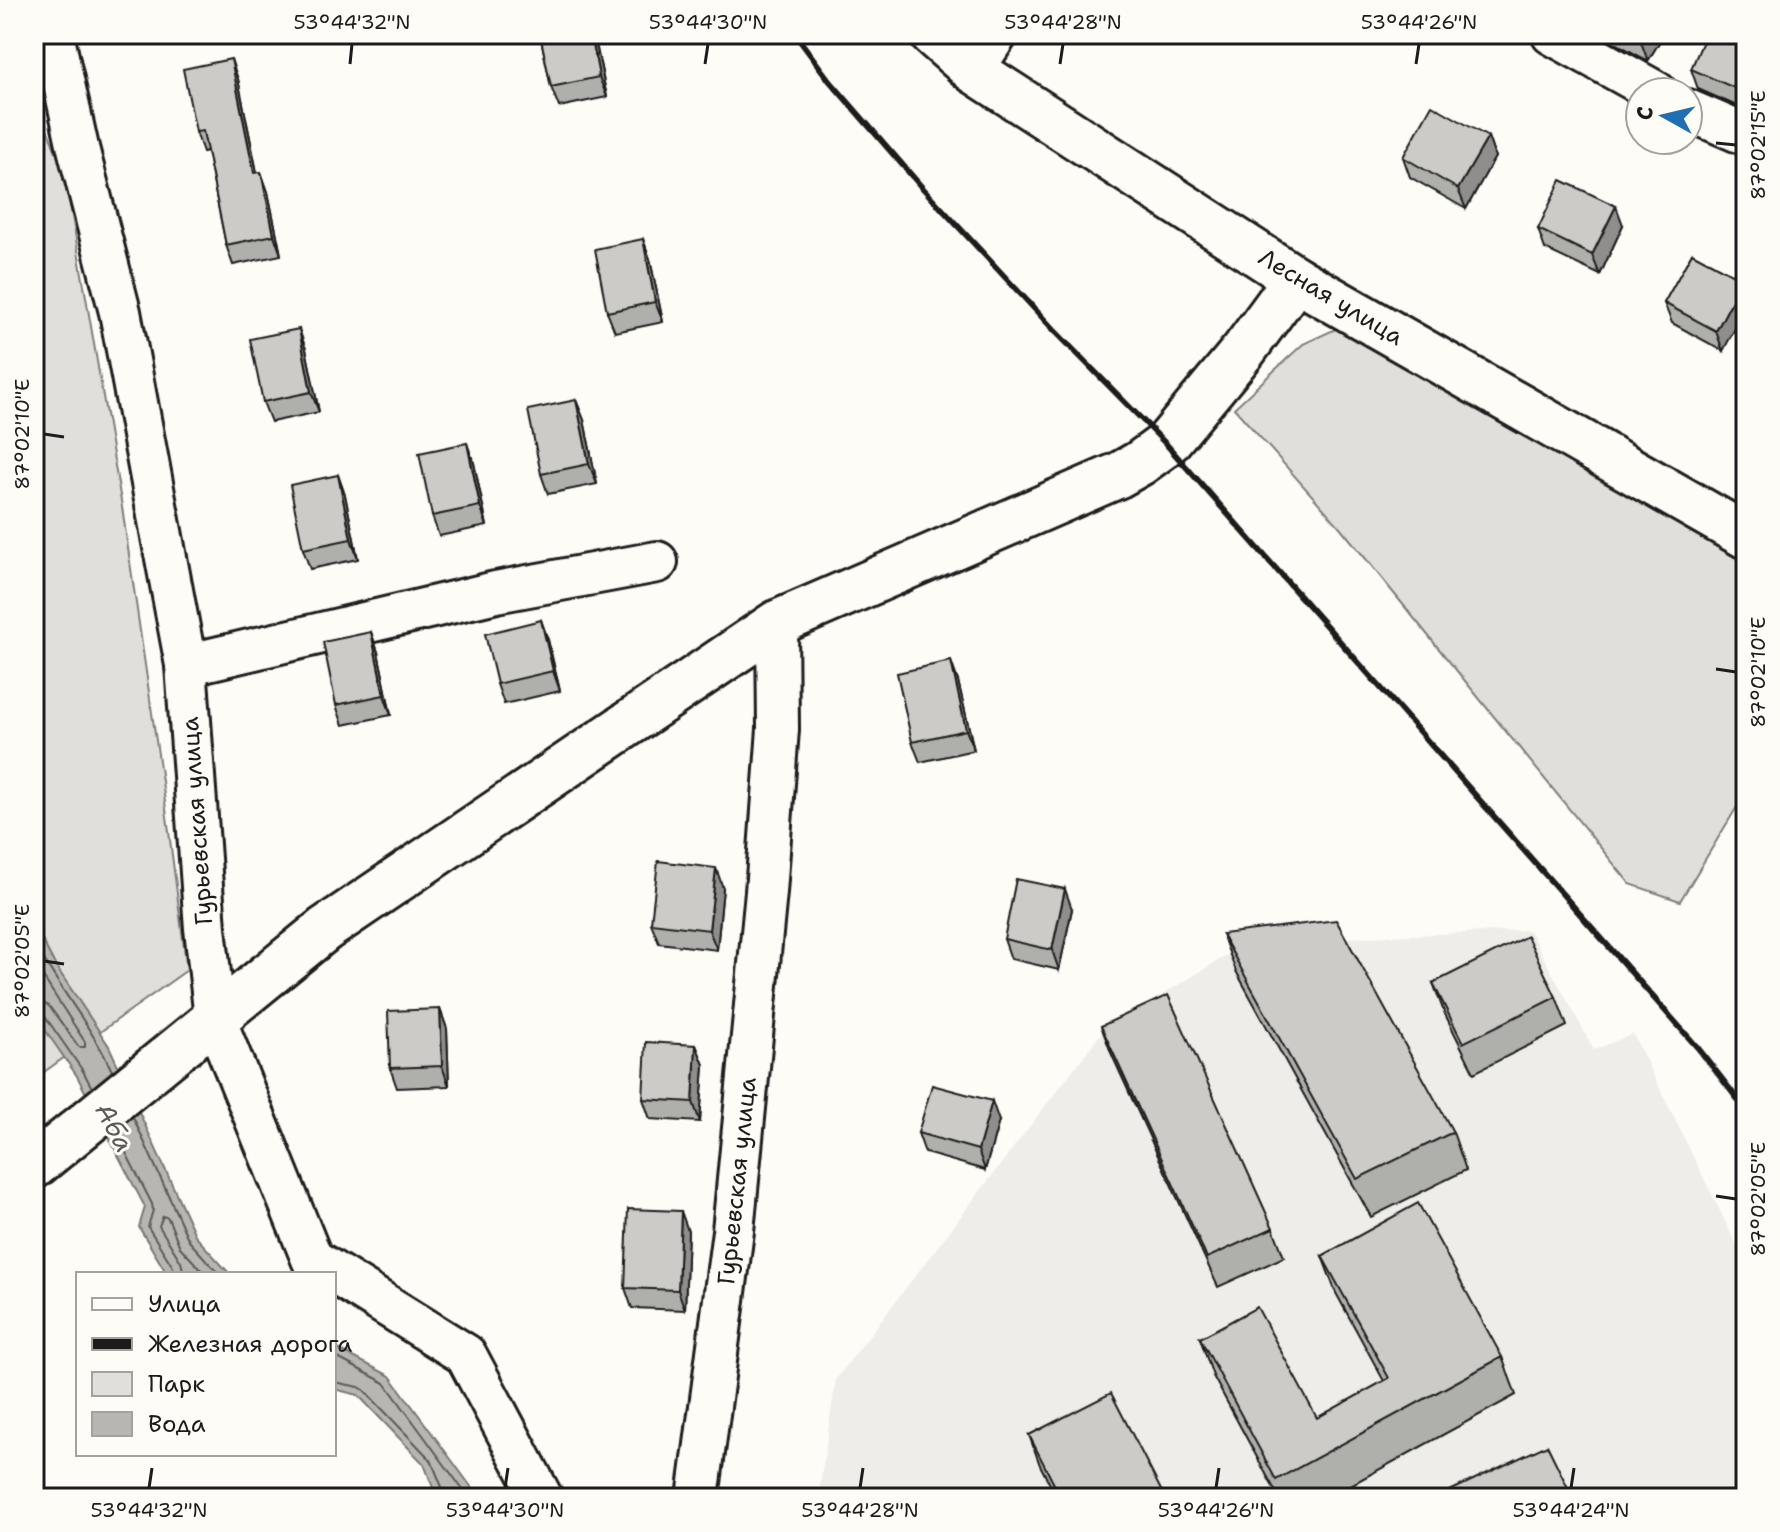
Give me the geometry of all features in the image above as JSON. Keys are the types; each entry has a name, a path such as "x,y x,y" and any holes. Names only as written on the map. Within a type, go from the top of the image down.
{"main road":[{"name":"Лесная улица","path":"932,34 973,70 1296,279 1746,536"},
{"path":"34,1166 325,929 777,623 1119,475 1140,463 1166,444 1183,424 1244,350 1296,279"}],"street":[{"name":"Гурьевская улица","path":"53,34 78,148 120,312 186,665 205,928 201,1031 312,1259 333,1272"},
{"path":"973,70 997,34"},
{"path":"1552,34 1627,76"},
{"path":"1704,117 1746,135"},
{"path":"186,665 496,592 657,562"},
{"name":"Гурьевская улица","path":"698,1498 733,1231 765,908 778,729 777,623"},
{"name":"Гурьевская улица","path":"336,1274 466,1355 542,1498"}],"shaded area":[{"path":"1529,930 1594,1050 1633,1034 1746,1264 1746,1498 818,1498 836,1379 1103,1031 1249,942"}],"green space":[{"path":"34,95 65,175 122,507 187,970 34,1079"},
{"path":"1342,326 1746,535 1746,792 1680,901 1630,884 1340,527 1234,408 1303,344"}],"water":[{"name":"Аба","path":"34,924 55,965 109,1046 196,1237 228,1272 166,1272 139,1227 145,1207 77,1076 34,1014"},
{"path":"336,1348 390,1376 475,1492 475,1498 437,1498 424,1464 358,1395 336,1390"}],"building":[{"path":"540,34 591,34 599,77 551,87"},
{"path":"1628,34 1646,34 1641,42"},
{"path":"1706,34 1746,34 1746,75 1739,90 1691,69"},
{"path":"231,59 254,173 261,172 274,235 226,245 203,131 196,132 183,69"},
{"path":"1432,105 1488,137 1458,189 1403,157"},
{"path":"1561,180 1616,206 1592,255 1538,229"},
{"path":"643,239 655,302 607,312 595,249"},
{"path":"1692,253 1743,280 1716,331 1664,303"},
{"path":"299,329 311,392 263,402 250,339"},
{"path":"576,400 589,464 541,474 528,410"},
{"path":"467,443 480,506 432,516 419,453"},
{"path":"338,475 351,539 303,549 290,485"},
{"path":"541,620 553,671 497,684 485,634"},
{"path":"371,632 384,695 336,705 323,642"},
{"path":"951,661 966,730 912,742 897,673"},
{"path":"658,861 716,868 709,930 651,923"},
{"path":"1016,879 1065,889 1052,950 1004,939"},
{"path":"1336,920 1453,1132 1357,1179 1222,934"},
{"path":"1527,936 1556,997 1463,1043 1433,983"},
{"path":"1168,995 1273,1228 1207,1258 1101,1026"},
{"path":"440,1009 442,1066 390,1068 388,1011"},
{"path":"646,1042 696,1045 693,1102 643,1099"},
{"path":"932,1085 992,1101 978,1150 918,1133"},
{"path":"1418,1203 1502,1357 1276,1480 1200,1338 1257,1307 1317,1418 1389,1378 1322,1256"},
{"path":"628,1209 681,1211 678,1290 625,1288"},
{"path":"1111,1393 1165,1498 1061,1498 1029,1435"},
{"path":"1547,1445 1573,1498 1435,1498"}],"railway":[{"path":"795,34 829,80 919,184 1054,330 1166,444 1698,1048 1746,1110"}]}
